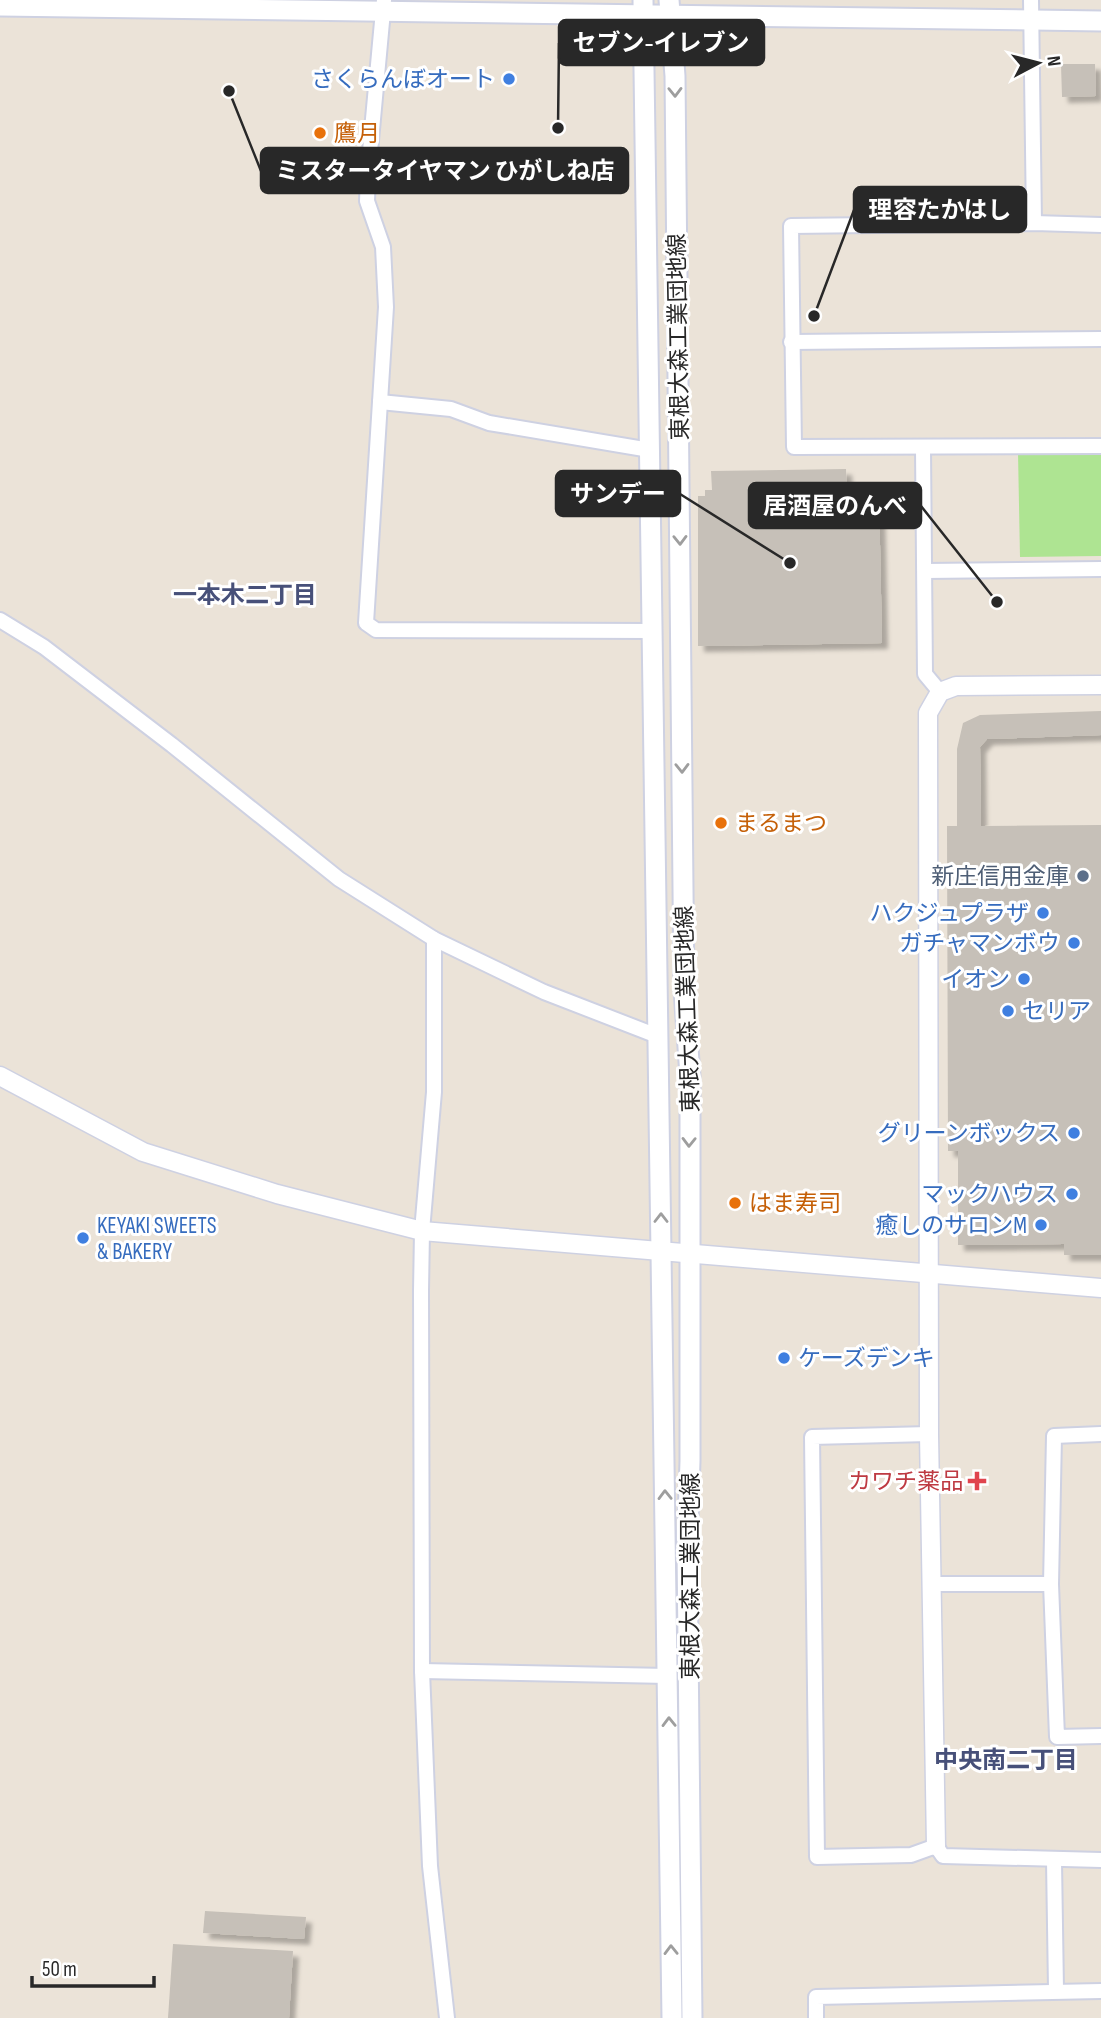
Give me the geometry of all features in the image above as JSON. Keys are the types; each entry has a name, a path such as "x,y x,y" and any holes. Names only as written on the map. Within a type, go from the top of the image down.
{"main road":[{"path":"0,6 642,4 1101,21"},
{"name":"東根大森工業団地線","path":"642,4 660,1037 672,2018"},
{"name":"東根大森工業団地線","path":"673,5 684,990 690,1076 688,1252 692,2018"}],"street":[{"path":"1031,0 1034,223"},
{"path":"384,5 367,201 385,261 380,402 366,623 376,630 653,631"},
{"path":"1101,225 1034,223 791,226 794,447 923,449 1101,446"},
{"path":"791,342 1101,339"},
{"path":"380,402 451,409 489,423 650,450"},
{"path":"923,449 925,674 940,692"},
{"path":"925,572 1101,569"},
{"path":"0,620 44,647 339,879 434,939 544,992 660,1037"},
{"path":"1101,685 956,686 940,692 928,713 931,1272 929,1434 936,1846 943,1856 1054,1861 1101,1860"},
{"path":"434,939 434,1092 422,1231 422,1671 430,1866 447,2018"},
{"path":"0,1076 143,1152 277,1194 422,1231 1101,1288"},
{"path":"929,1434 812,1437 817,1857 911,1855 936,1846"},
{"path":"1101,1434 1055,1436 1051,1584 1057,1737 1101,1736"},
{"path":"933,1584 1051,1584"},
{"path":"422,1671 668,1676"},
{"path":"1054,1861 1056,1990"},
{"path":"816,2018 816,1997 1101,1991"}],"green space":[{"path":"1101,452 1101,556 1020,557 1018,453"}],"building":[{"path":"1061,64 1095,64 1096,96 1062,97"},
{"path":"846,469 847,496 879,495 882,643 698,646 698,496 705,496 705,490 712,490 711,471"},
{"name":"イオン","path":"1101,711 1101,735 987,739 980,747 981,826 1101,825 1101,1255 1064,1255 1064,1244 958,1245 958,1151 948,1151 947,826 957,826 957,749 963,723 980,715"},
{"path":"205,1911 306,1917 304,1939 203,1933"},
{"path":"173,1944 293,1951 289,2018 168,2018"}],"place":[{"name":"さくらんぼオート","path":"509,79"},
{"name":"ミスタータイヤマン ひがしね店","path":"229,91"},
{"name":"セブン-イレブン","path":"558,128"},
{"name":"鷹月","path":"320,133"},
{"name":"理容たかはし","path":"814,316"},
{"name":"サンデー","path":"790,563"},
{"name":"居酒屋のんべ","path":"997,602"},
{"name":"まるまつ","path":"721,823"},
{"name":"新庄信用金庫","path":"1083,876"},
{"name":"ハクジュプラザ","path":"1043,913"},
{"name":"ガチャマンボウ","path":"1074,943"},
{"name":"イオン","path":"1024,979"},
{"name":"セリア","path":"1008,1011"},
{"name":"グリーンボックス","path":"1074,1133"},
{"name":"マックハウス","path":"1072,1194"},
{"name":"はま寿司","path":"735,1203"},
{"name":"癒しのサロンM","path":"1041,1225"},
{"name":"KEYAKI SWEETS & BAKERY","path":"83,1238"},
{"name":"ケーズデンキ","path":"784,1358"},
{"name":"カワチ薬品","path":"977,1481"}],"district":[{"name":"一本木二丁目","path":"245,595"},
{"name":"中央南二丁目","path":"1006,1760"}]}
